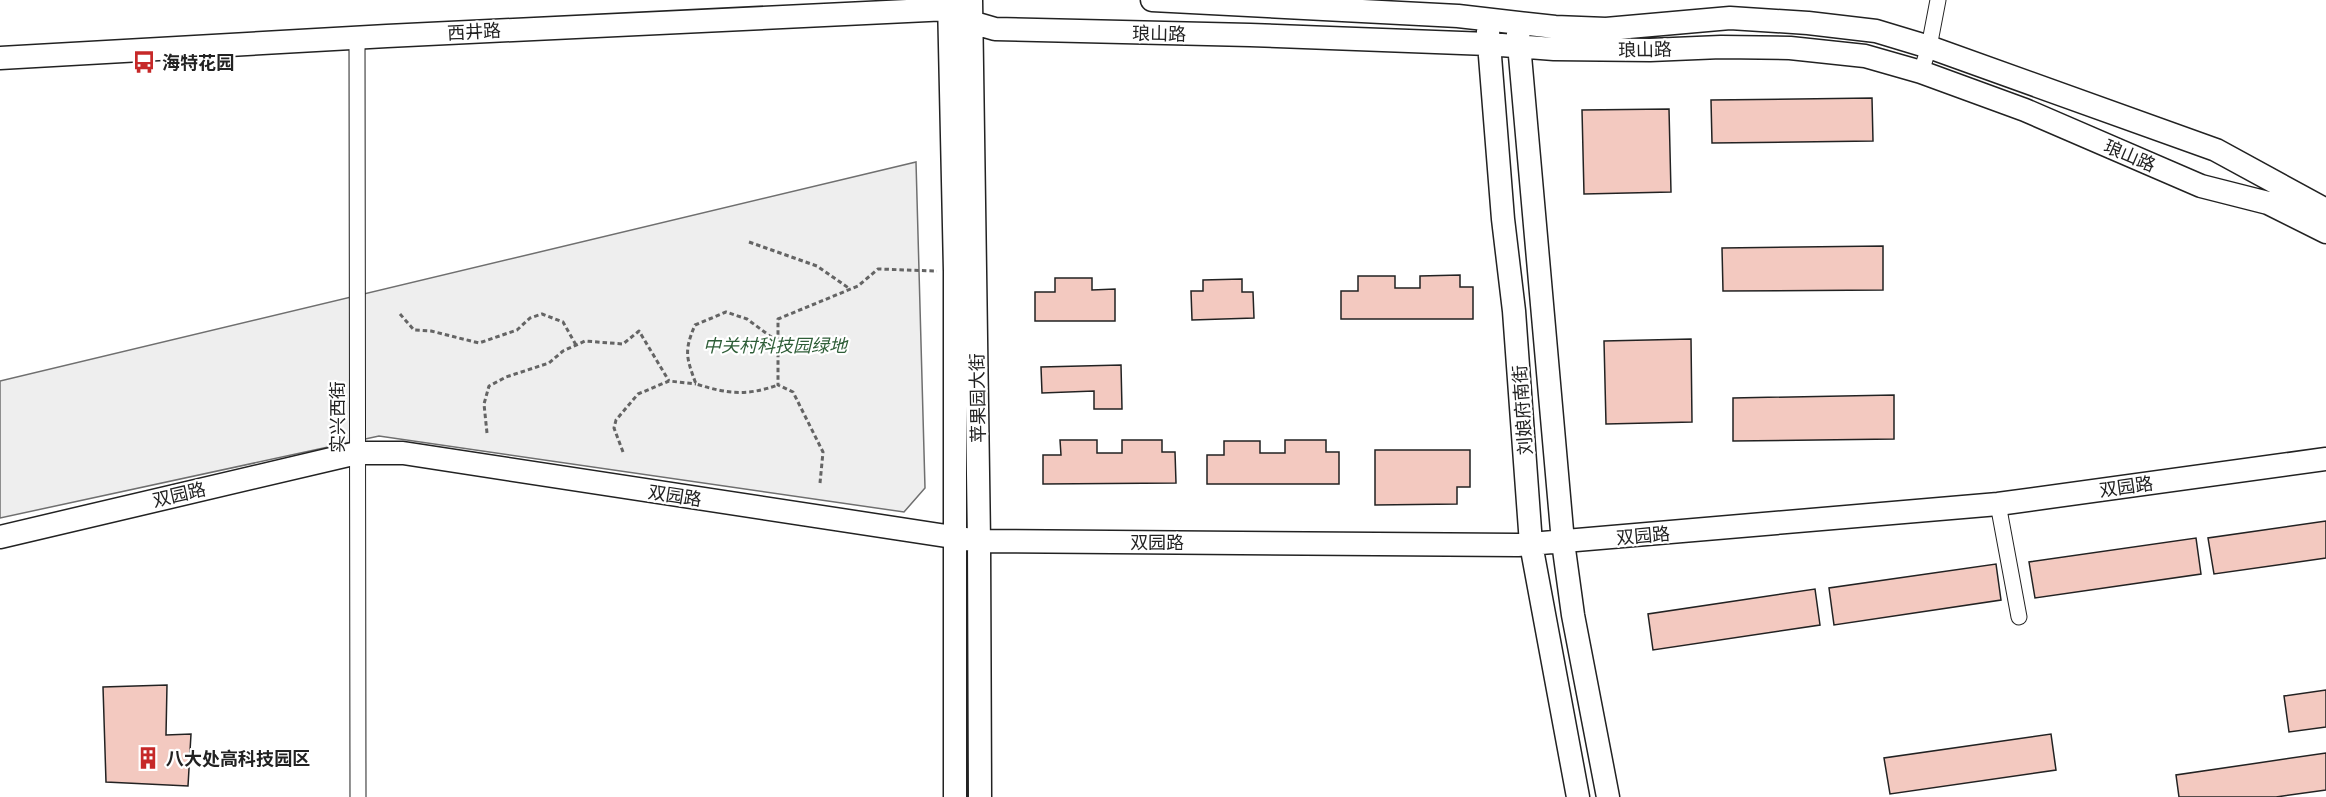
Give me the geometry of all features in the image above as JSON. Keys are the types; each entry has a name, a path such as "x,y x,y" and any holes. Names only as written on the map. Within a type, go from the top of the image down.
{"main road":[{"name":"琅山路","path":"1152,0 1458,16 1518,24 1606,29 1730,18 1808,23 1876,31 1929,47 2216,150 2326,210"},
{"name":"琅山路","path":"953,3 971,11 995,29 1250,35 1518,47 1650,50 1721,47 1790,48 1865,56 1921,72 2025,110 2201,186 2268,203 2326,232"},
{"name":"西井路","path":"0,58 953,3"},
{"name":"苹果园大街","path":"953,3 955,797"},
{"name":"苹果园大街","path":"971,11 980,541 980,797"},
{"name":"刘娘府南街","path":"1487,21 1503,219 1514,311 1532,544 1578,797"},
{"name":"刘娘府南街","path":"1518,24 1518,47 1563,542 1573,615 1608,797"},
{"name":"双园路","path":"0,537 357,453 403,453 980,541 1532,544 1998,504 2326,459"}],"street":[{"path":"1921,72 1929,47 1938,0"},
{"name":"实兴西街","path":"357,38 358,797"},
{"path":"1998,504 2019,617"}],"path":[{"path":"749,242 817,266 850,290"},
{"path":"778,385 777,319 850,290 878,269 955,272"},
{"path":"696,384 688,363 687,344 695,325 726,312 747,319 777,342"},
{"path":"400,314 414,330 441,333 479,343 517,330 530,318 542,314 563,322 576,345"},
{"path":"488,433 484,405 489,387 506,377 549,363 563,351 585,341 623,344 639,331 669,381"},
{"path":"623,452 614,428 616,420 638,394 669,381 696,384 720,392 745,393 778,385 793,392 823,452 820,483"}],"green space":[{"name":"中关村科技园绿地","path":"916,162 925,488 904,512 379,436 0,518 0,381"}],"building":[{"path":"1872,98 1873,141 1712,143 1711,100"},
{"path":"1669,109 1671,192 1584,194 1582,110"},
{"path":"1883,246 1883,290 1723,291 1722,248"},
{"path":"1460,275 1460,287 1473,287 1473,319 1341,319 1341,291 1358,291 1358,276 1395,276 1395,288 1420,288 1420,276"},
{"path":"1055,278 1092,278 1092,290 1115,289 1115,321 1035,321 1035,292 1055,292"},
{"path":"1242,279 1242,292 1253,292 1254,318 1192,320 1191,291 1203,291 1203,280"},
{"path":"1691,339 1692,422 1606,424 1604,341"},
{"path":"1121,365 1122,409 1094,409 1094,391 1042,393 1041,367"},
{"path":"1894,395 1894,439 1733,441 1733,398"},
{"path":"1060,440 1097,440 1097,453 1122,453 1122,440 1162,440 1162,452 1175,452 1176,483 1043,484 1043,455 1061,455"},
{"path":"1285,440 1326,440 1326,452 1339,452 1339,484 1207,484 1207,455 1224,455 1224,441 1260,441 1260,453 1285,453"},
{"path":"1375,450 1470,450 1470,487 1457,487 1457,504 1375,505"},
{"path":"2326,521 2326,558 2214,574 2208,538"},
{"path":"2196,538 2201,574 2035,598 2029,562"},
{"path":"1996,564 2001,600 1834,625 1829,588"},
{"path":"1815,589 1820,625 1653,650 1648,614"},
{"name":"八大处高科技园区","path":"167,685 166,735 191,734 188,786 106,782 103,687"},
{"path":"2326,690 2326,727 2289,732 2284,696"},
{"path":"2051,734 2056,770 1890,794 1884,758"},
{"path":"2326,753 2326,790 2276,797 2179,797 2176,775"}],"place":[{"name":"海特花园","path":"144,62"},
{"name":"八大处高科技园区","path":"148,758"}]}
